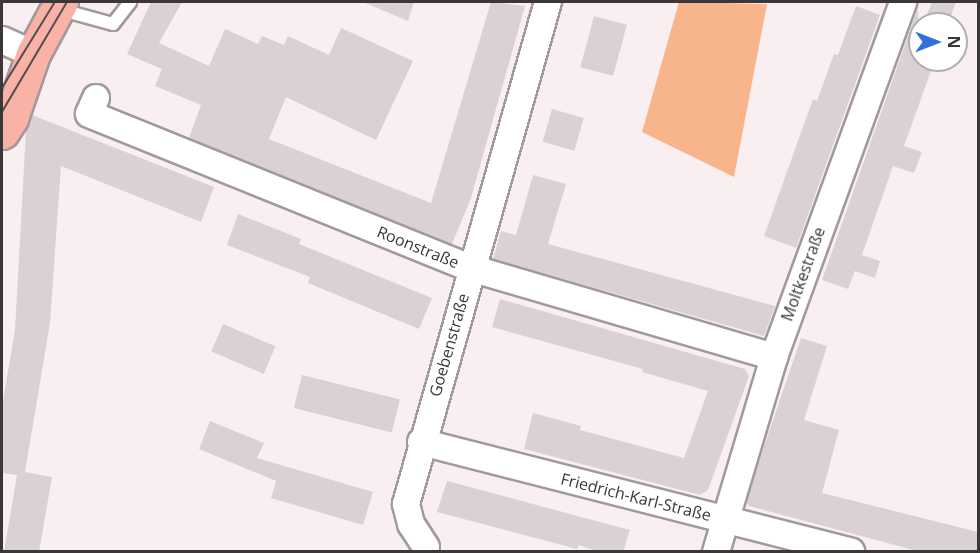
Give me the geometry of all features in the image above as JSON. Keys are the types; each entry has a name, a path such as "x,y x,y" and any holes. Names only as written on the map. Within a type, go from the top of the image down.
{"main road":[{"path":"2,132 11,118 33,54 59,5"},
{"path":"2,80 33,54"}],"street":[{"name":"Goebenstraße","path":"426,547 411,524 406,504 470,268 548,2"},
{"name":"Moltkestraße","path":"716,552 723,520 774,357 903,2"},
{"path":"2,40 33,54"},
{"name":"Roonstraße","path":"96,98 89,114 470,268 774,357"},
{"name":"Friedrich-Karl-Straße","path":"421,442 851,552"}],"lane":[{"path":"59,5 113,24 130,2"}],"shaded area":[{"path":"679,2 767,4 734,177 642,132"}],"building":[{"path":"151,2 182,2 159,43 209,66 225,29 258,44 262,36 284,45 288,36 329,55 341,28 413,61 376,140 286,97 269,139 431,203 491,2 525,6 471,198 452,244 189,138 201,105 155,86 162,69 127,54"},
{"path":"363,2 414,2 408,21"},
{"path":"932,2 956,2 952,12 928,12"},
{"path":"856,6 880,15 796,248 764,236 813,99 817,101 834,54 838,55"},
{"path":"594,16 627,25 613,76 580,67"},
{"path":"908,36 908,72 931,72 904,146 922,152 914,173 893,166 862,255 880,261 875,278 855,271 848,289 822,280"},
{"path":"552,109 584,118 574,151 543,142"},
{"path":"32,115 214,187 201,222 61,166 50,323 25,472 52,477 39,552 4,552 17,475 2,473 2,407 15,330 26,131"},
{"path":"533,175 566,184 548,244 775,306 764,336 493,259 501,231 516,235"},
{"path":"238,214 301,239 299,244 432,298 419,329 308,283 310,277 227,245"},
{"path":"500,299 745,369 749,376 708,490 700,495 524,449 533,413 581,426 580,430 684,458 708,391 642,372 643,369 492,327"},
{"path":"223,324 275,346 264,374 211,352"},
{"path":"801,338 827,346 804,420 839,430 822,493 978,532 978,552 921,552 749,506 746,502"},
{"path":"302,375 400,399 392,432 294,408"},
{"path":"210,421 264,443 257,458 373,492 363,525 271,498 276,481 199,449"},
{"path":"447,481 630,530 623,552 599,552 579,545 577,549 437,512"}],"tram line":[{"path":"2,88 55,2"},
{"path":"2,112 67,2"}]}
